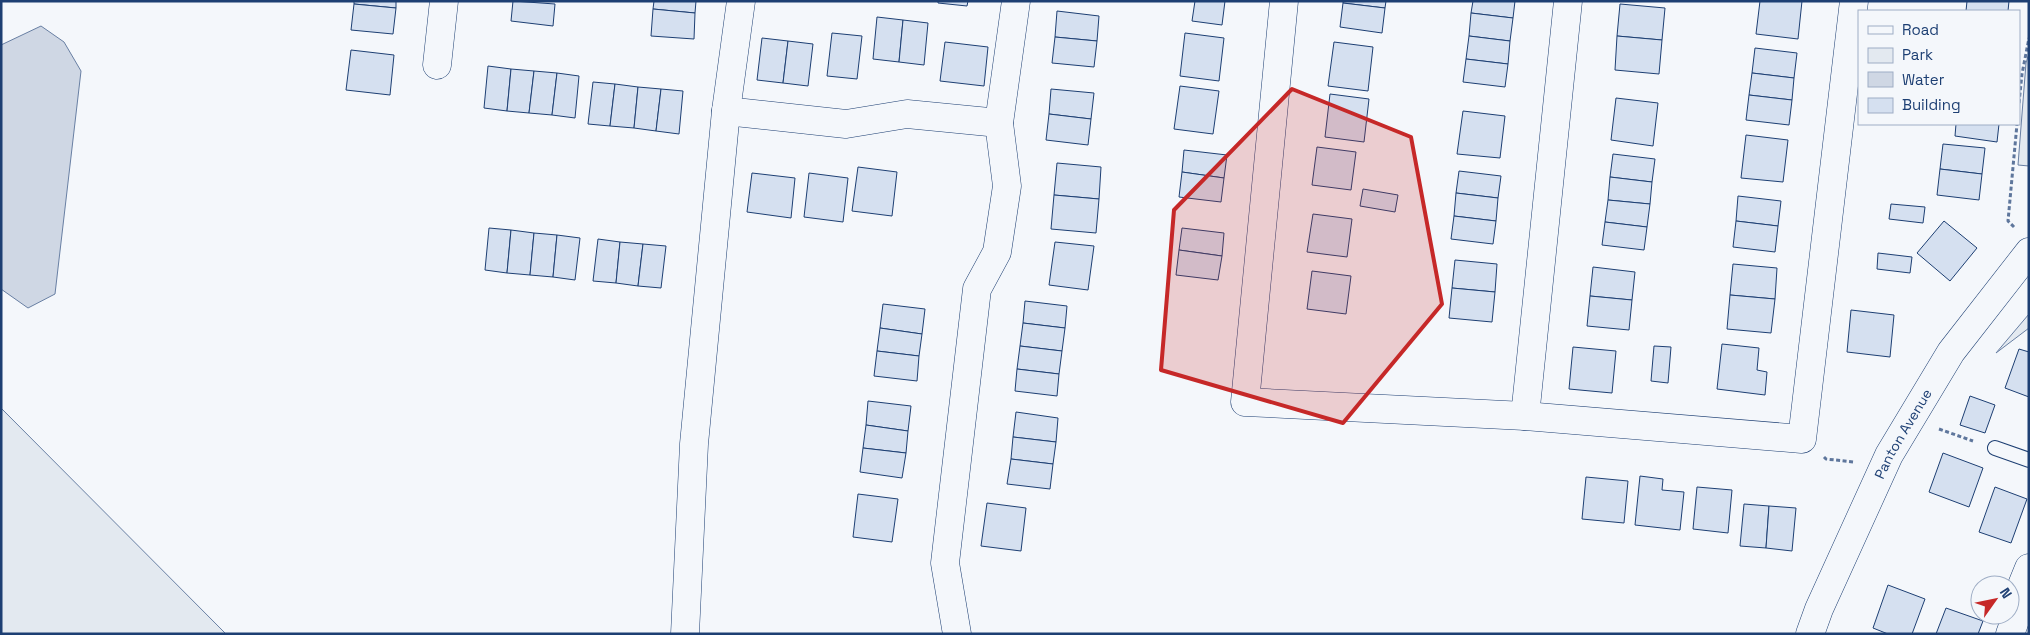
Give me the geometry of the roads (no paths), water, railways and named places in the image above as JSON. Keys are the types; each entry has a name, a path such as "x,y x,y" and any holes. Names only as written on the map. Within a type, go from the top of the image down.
{"street":[{"path":"437,65 444,1"},
{"path":"685,634 694,444 726,110 741,1"},
{"path":"957,634 945,563 977,289 997,252 1007,186 999,123 1016,1"},
{"path":"1284,1 1245,402 1525,416 1802,439 1854,1"},
{"path":"1525,416 1568,1"},
{"path":"726,110 846,124 907,114 999,123"},
{"name":"Panton Avenue","path":"1810,634 1819,609 1884,466 1951,352 2029,252"},
{"path":"2010,634 2017,615 2018,594 2029,568"}],"lane":[{"path":"1995,448 2029,460"}],"water":[{"path":"41,26 64,42 81,71 55,294 28,308 1,289 1,45"}]}
